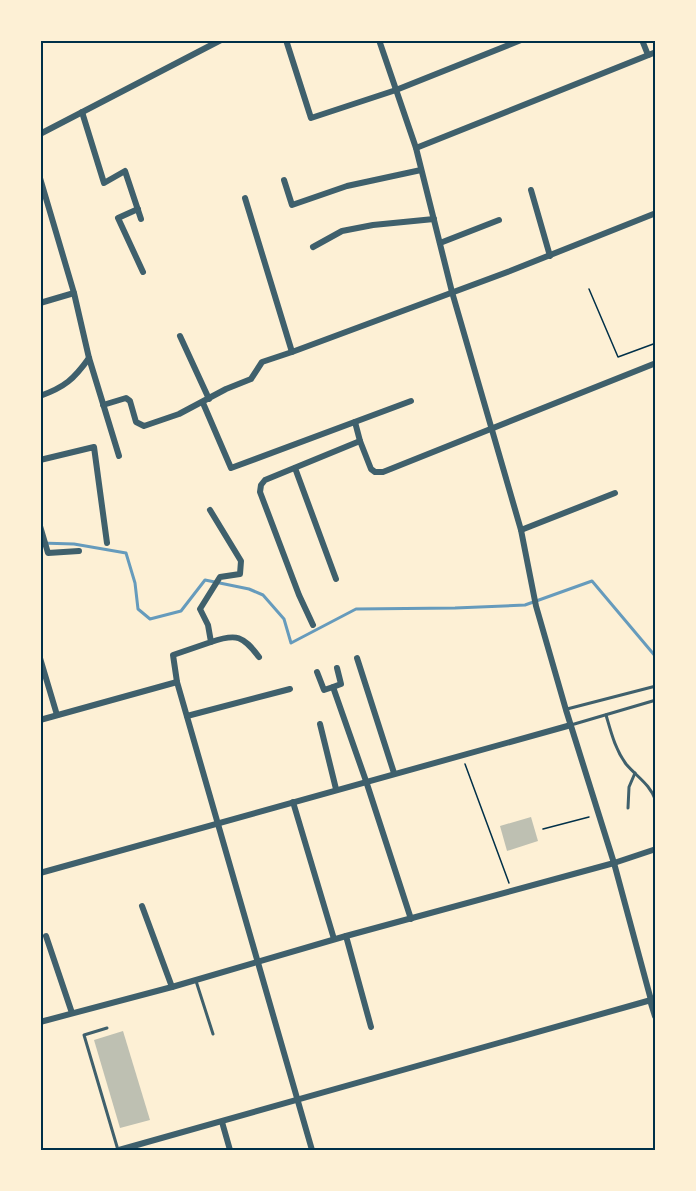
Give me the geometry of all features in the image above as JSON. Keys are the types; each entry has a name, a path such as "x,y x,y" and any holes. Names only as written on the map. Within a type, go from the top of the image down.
{"street":[{"path":"40,135 221,40"},
{"path":"286,40 311,118 396,90 521,40"},
{"path":"379,40 416,148 452,292 521,530 536,606 614,863 656,1016"},
{"path":"642,40 648,55"},
{"path":"416,148 656,52"},
{"path":"82,112 104,183 125,171 141,219"},
{"path":"284,180 292,205 347,186 421,170"},
{"path":"40,178 74,293 88,358 119,456"},
{"path":"531,190 550,256"},
{"path":"245,198 292,352"},
{"path":"138,209 118,218 143,272"},
{"path":"103,405 126,398 130,401 136,422 144,426 179,414 226,389 251,379 261,362 550,256 656,213"},
{"path":"313,248 342,231 373,225 434,219"},
{"path":"440,243 499,220"},
{"path":"40,303 74,293"},
{"path":"180,336 231,468 411,401"},
{"path":"40,396 66,384 88,358"},
{"path":"355,422 371,469 379,473 656,363"},
{"path":"313,625 299,595 260,492 261,485 264,480 360,441"},
{"path":"40,460 94,447 107,543"},
{"path":"295,468 336,579"},
{"path":"521,530 615,494"},
{"path":"210,510 241,561 240,574 220,577 200,609 208,625 211,642"},
{"path":"40,526 48,554 78,551"},
{"path":"259,657 245,640 236,637 211,642 173,655 177,682 312,1150"},
{"path":"40,658 57,715"},
{"path":"357,658 394,773"},
{"path":"317,672 324,690 341,684 337,668"},
{"path":"40,720 177,682"},
{"path":"333,687 411,919"},
{"path":"187,716 291,689"},
{"path":"320,724 336,789"},
{"path":"40,873 571,725"},
{"path":"293,801 334,939"},
{"path":"40,1022 614,863 656,849"},
{"path":"142,906 172,987"},
{"path":"46,936 72,1013"},
{"path":"346,936 371,1027"},
{"path":"118,1150 653,999"},
{"path":"222,1122 231,1150"}],"lane":[{"path":"566,710 656,686"},
{"path":"571,725 656,700"},
{"path":"606,715 616,748 652,791 656,801"},
{"path":"628,808 629,787 635,773"},
{"path":"195,980 213,1034"},
{"path":"107,1028 84,1035 118,1150"}],"path":[{"path":"590,289 618,357 656,343"},
{"path":"462,755 512,891"},
{"path":"543,829 599,814"}],"building":[{"path":"531,817 538,841 507,851 500,826"},
{"path":"123,1031 150,1120 120,1128 94,1040"}],"waterway":[{"path":"40,543 74,544 126,553 135,583 138,609 150,619 181,611 205,580 249,589 263,595 284,619 291,643 356,609 525,605 592,581 656,657"}]}
